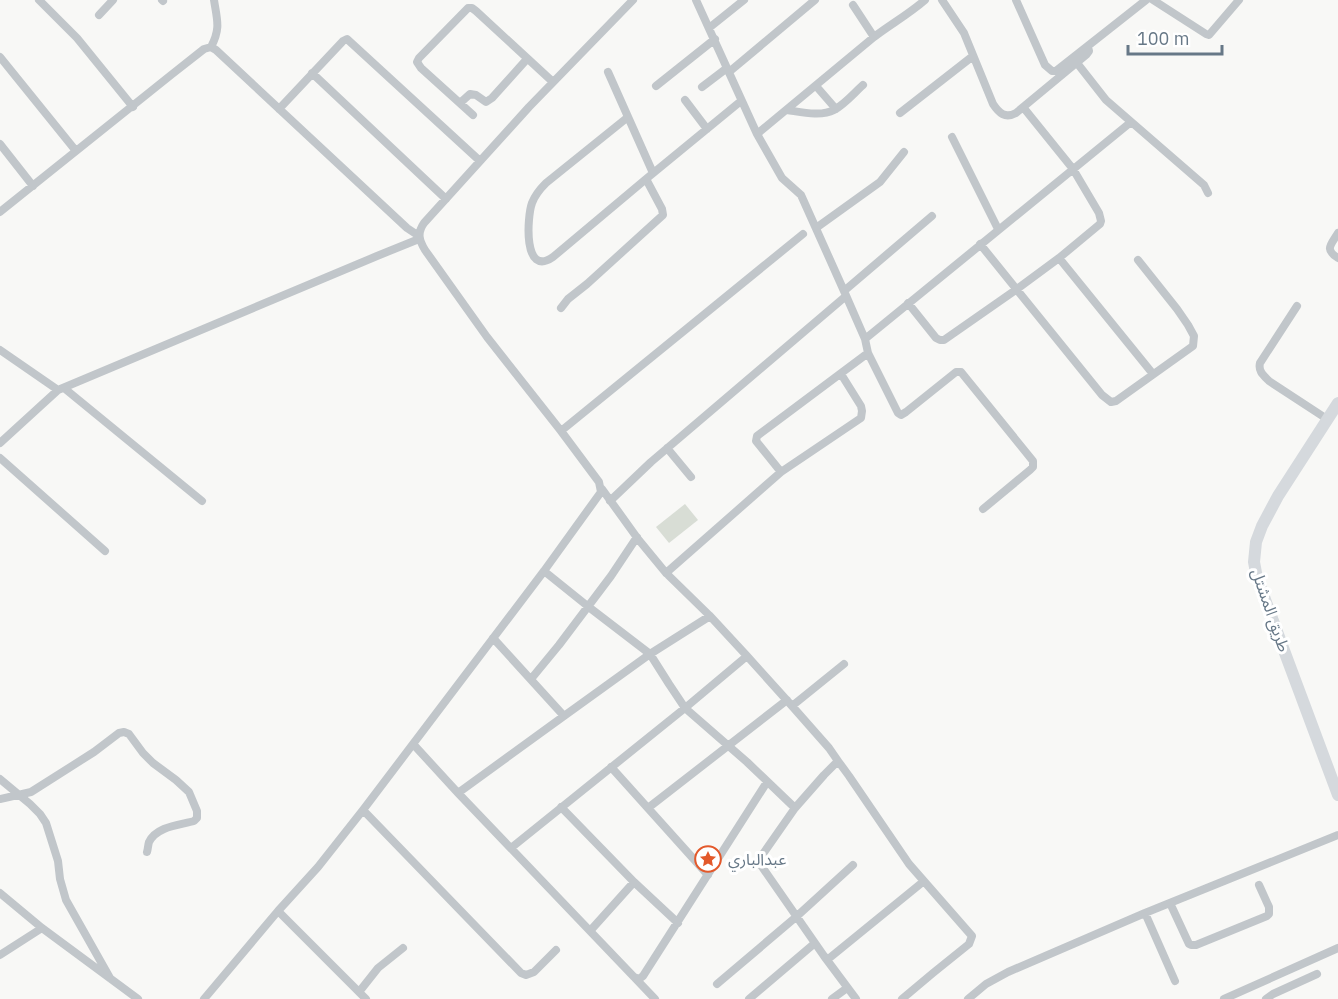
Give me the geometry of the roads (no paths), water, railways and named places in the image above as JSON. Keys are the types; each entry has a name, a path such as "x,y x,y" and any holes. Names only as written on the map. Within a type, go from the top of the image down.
{"main road":[{"name":"طريق المشتل","path":"1337,791 1257,578 1254,562 1256,542 1262,526 1278,496 1332,417 1338,403"}],"street":[{"path":"39,0 77,38 132,106"},
{"path":"99,15 114,0"},
{"path":"211,47 218,27 214,0"},
{"path":"419,237 424,223 553,82 633,0"},
{"path":"696,0 757,134 782,178 801,195 894,408 901,415 956,372 961,372 1033,461 1030,470 984,509"},
{"path":"709,28 744,0"},
{"path":"702,87 728,70 814,0"},
{"path":"757,134 890,24 911,12 925,0"},
{"path":"942,0 964,33 993,104 1004,116 1011,116 1089,54 1088,47"},
{"path":"1016,0 1045,65 1052,71 1056,71 1088,47 1146,0"},
{"path":"1153,0 1206,34 1209,34 1239,0"},
{"path":"853,5 874,37"},
{"path":"473,115 417,62 468,8 476,11 553,82"},
{"path":"279,109 347,39 480,161"},
{"path":"656,86 715,39"},
{"path":"0,212 204,49 211,47 216,50 419,237 425,250 487,337 561,431 637,537 666,573 710,616 829,748 909,864 971,933 972,939 969,944 902,999"},
{"path":"900,113 973,56"},
{"path":"0,57 76,151"},
{"path":"460,103 470,94 476,94 486,102 492,99 527,58"},
{"path":"1077,63 1106,100 1204,185 1208,193"},
{"path":"608,72 653,173"},
{"path":"312,73 446,199"},
{"path":"787,110 830,112 863,85"},
{"path":"816,86 836,109"},
{"path":"685,100 707,129"},
{"path":"628,117 537,192 532,202 528,221 532,254 538,260 548,261 741,101"},
{"path":"908,303 936,338 944,340 1059,258 1100,224 1100,213 1073,169 1023,107"},
{"path":"865,339 1131,122"},
{"path":"952,137 998,229"},
{"path":"0,144 33,186"},
{"path":"816,228 880,182 904,152"},
{"path":"561,308 568,299 663,215 662,208 646,179"},
{"path":"610,501 667,448 932,216"},
{"path":"1338,233 1329,250 1338,258"},
{"path":"561,431 803,234"},
{"path":"0,443 61,389 419,237"},
{"path":"980,244 1077,364 1111,402 1193,346 1194,336 1177,309 1138,260"},
{"path":"1059,258 1154,374"},
{"path":"1297,306 1259,367 1261,373 1269,381 1332,417"},
{"path":"0,350 61,389 202,501"},
{"path":"781,471 756,441 757,436 868,352"},
{"path":"666,573 781,471 861,418 861,406 841,374"},
{"path":"667,448 691,477"},
{"path":"0,458 105,551"},
{"path":"204,999 318,867 414,745 589,510 602,489"},
{"path":"531,679 559,645 637,537"},
{"path":"544,571 650,654 686,708 795,808"},
{"path":"458,793 650,654 710,616"},
{"path":"493,638 564,716"},
{"path":"511,848 686,708 747,656"},
{"path":"648,808 728,745 844,664"},
{"path":"0,799 31,792 94,752 119,733 124,732 129,734 153,763 189,792 197,811 197,818 194,821 164,829 155,835 150,841 147,852"},
{"path":"414,745 655,999"},
{"path":"838,761 795,808 758,861 826,960 856,999"},
{"path":"611,767 708,875"},
{"path":"0,779 30,804 46,823 58,861 66,900 110,978"},
{"path":"634,976 639,979 643,976 767,782"},
{"path":"561,807 634,882 678,923"},
{"path":"363,810 521,973 526,975 534,972 556,950"},
{"path":"968,999 986,984 1008,972 1145,913 1338,835"},
{"path":"717,984 853,865"},
{"path":"826,960 924,880"},
{"path":"590,931 634,882"},
{"path":"1170,903 1189,944 1196,945 1267,916 1269,907 1260,885"},
{"path":"0,893 132,997"},
{"path":"279,910 366,999"},
{"path":"1145,913 1174,981"},
{"path":"0,955 42,928"},
{"path":"748,999 815,943"},
{"path":"359,992 378,968 403,948"},
{"path":"1224,999 1338,948"},
{"path":"1266,999 1317,974"},
{"path":"832,999 848,988"}],"place":[{"name":"عبدالباري","path":"708,859"}]}
